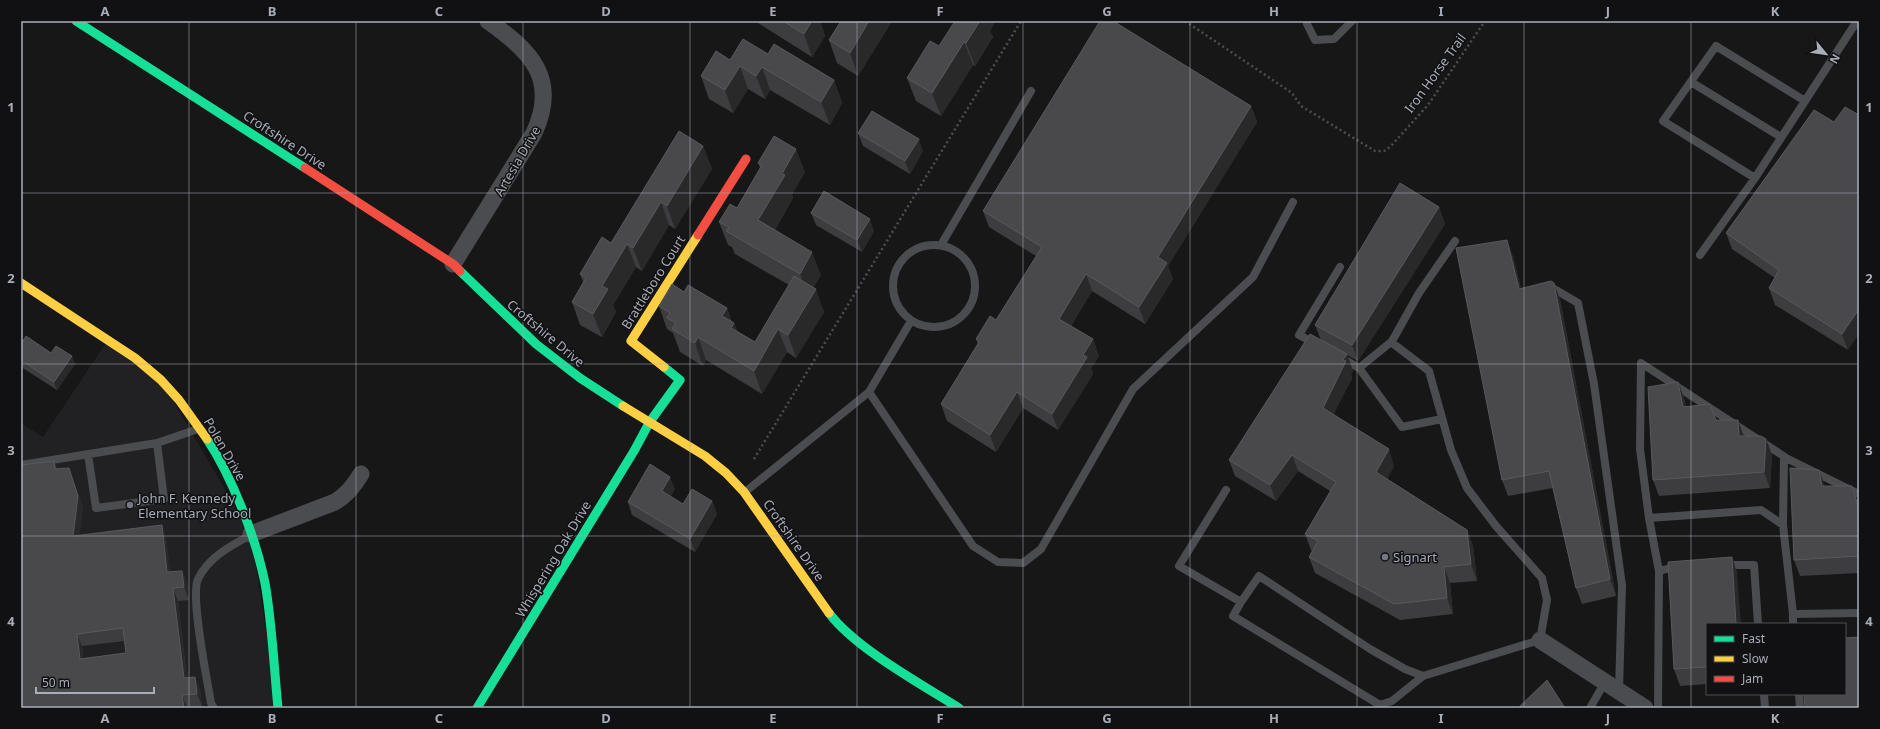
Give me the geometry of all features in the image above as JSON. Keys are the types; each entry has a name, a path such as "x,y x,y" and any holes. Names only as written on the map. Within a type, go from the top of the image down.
{"street":[{"name":"Croftshire Drive","path":"76,21 453,264 536,344 580,378 649,423 705,456 726,473 744,492 831,615 844,628 868,649 959,708"},
{"name":"Artesia Drive","path":"453,264 534,133 540,119 543,102 540,78 537,68 530,56 512,38 488,21"},
{"name":"Brattleboro Court","path":"649,423 680,380 631,341 746,159"},
{"name":"Polen Drive","path":"21,283 135,358 162,380 200,429 228,476 251,534 265,585 278,708"},
{"name":"Whispering Oak Drive","path":"477,708 634,451 649,423"},
{"path":"251,534 335,502 344,497 355,485 361,474"},
{"path":"1540,640 1605,682 1632,702"}],"lane":[{"path":"1307,21 1315,40 1334,39 1352,21"},
{"path":"1700,255 1755,178 1857,21"},
{"path":"1755,178 1663,121 1716,46 1805,101"},
{"path":"1691,82 1781,137"},
{"path":"941,245 1031,91"},
{"path":"869,392 973,546 998,562 1023,563 1041,549 1133,389 1253,277 1293,202"},
{"path":"1359,368 1391,342 1419,293 1455,241"},
{"path":"927,245 941,245 954,250 964,258 971,269 974,288 969,307 961,317 949,324 937,327 924,326 911,321 901,311 895,299 892,285 895,271 903,259 914,250 927,245"},
{"path":"1340,267 1299,335 1359,368 1402,427 1442,419"},
{"path":"1546,285 1578,303 1594,384 1622,585 1632,702"},
{"path":"744,492 869,392 911,321"},
{"path":"1391,342 1429,371 1451,450 1467,488 1542,578 1547,600 1540,640 1423,676 1392,701 1380,705 1233,616 1259,576 1370,648 1405,669 1423,676"},
{"path":"1658,708 1659,571 1649,518 1640,449 1640,363 1785,457 1859,494"},
{"path":"21,465 157,443 200,429"},
{"path":"88,454 96,508 164,499 157,443"},
{"path":"1785,457 1783,525 1793,623"},
{"path":"1226,490 1179,566 1242,602"},
{"path":"1649,518 1761,510 1783,525"},
{"path":"214,708 211,703 195,598 198,579 209,563 226,548 251,534"},
{"path":"1716,565 1754,565 1758,623"},
{"path":"1659,571 1678,566 1686,566"},
{"path":"1793,614 1859,613"},
{"path":"1590,708 1605,682"},
{"path":"1764,695 1765,708"},
{"path":"1799,695 1800,708"}],"path":[{"path":"754,459 1021,21"},
{"name":"Iron Horse Trail","path":"1184,21 1292,92 1301,106 1375,151 1384,151 1390,147 1428,105 1485,21"}],"shaded area":[{"name":"John F. Kennedy Elementary School","path":"108,340 161,380 251,534 278,708 21,708 21,423 43,437"}],"building":[{"path":"783,21 812,21 804,34"},
{"path":"841,21 869,21 850,53 829,40"},
{"path":"955,21 980,21 966,43 964,42 932,93 907,78 930,41 939,46"},
{"path":"1100,21 1113,21 1251,106 1158,257 1167,263 1139,307 1086,274 1059,319 1093,339 1083,355 1087,357 1052,414 1017,392 990,435 941,404 979,342 976,339 990,316 996,320 1042,247 983,211"},
{"path":"743,39 768,54 774,44 834,80 821,102 762,67 756,76 740,66 725,90 701,76 716,51 730,60"},
{"path":"1845,107 1859,115 1859,309 1842,334 1769,288 1779,270 1726,233 1814,110 1834,122"},
{"path":"872,111 919,139 905,161 858,133"},
{"path":"679,131 703,146 667,206 661,202 633,248 627,244 602,286 608,289 593,314 572,302 586,278 580,274 602,237 611,243"},
{"path":"774,136 796,149 782,174 785,175 758,220 812,252 800,274 726,231 729,227 719,222 730,204 737,208 762,165 758,163"},
{"path":"1400,183 1439,207 1352,345 1315,325"},
{"path":"824,191 870,219 857,240 811,213"},
{"path":"1507,240 1519,289 1551,281 1554,283 1610,579 1576,588 1549,471 1502,480 1456,248"},
{"path":"794,276 816,289 788,335 778,329 754,371 698,337 695,343 672,329 676,323 667,318 670,313 659,306 672,284 684,292 688,285 727,308 722,316 734,323 731,328 755,342"},
{"path":"1310,334 1347,354 1343,360 1346,361 1323,408 1389,449 1376,472 1467,530 1471,564 1444,567 1447,598 1394,604 1309,557 1318,541 1305,534 1336,482 1292,455 1270,485 1229,460"},
{"path":"26,336 51,353 56,346 72,356 54,382 21,360 21,344"},
{"path":"1678,382 1683,407 1710,404 1716,420 1738,420 1739,436 1761,436 1766,439 1764,472 1653,480 1648,387"},
{"name":"John F. Kennedy Elementary School","path":"54,461 55,469 69,468 78,496 73,536 162,525 167,572 182,571 184,587 173,588 184,678 195,677 197,694 182,695 184,708 21,708 21,465","holes":["123,628 126,653 80,659 77,634"]},
{"path":"650,464 670,477 662,491 683,504 692,489 712,501 690,539 628,502"},
{"path":"1790,468 1819,470 1822,486 1852,486 1859,509 1859,556 1794,560"},
{"path":"1732,557 1736,623 1706,623 1706,667 1674,669 1668,562"},
{"path":"1859,637 1859,708 1805,708 1804,695 1846,695 1846,638"},
{"path":"1547,680 1565,708 1518,708"}],"traffic: fast":[{"path":"76,21 305,168"},
{"path":"460,271 536,344 580,378 623,406"},
{"path":"477,708 634,451 649,423 680,380 664,367"},
{"path":"207,439 234,489 256,547 261,565 265,583 273,645 278,708"},
{"path":"829,613 840,626 872,652 908,677 959,708"}],"traffic: slow":[{"path":"664,367 631,341 698,235"},
{"path":"21,283 135,358 161,380 179,400 207,439"},
{"path":"623,406 705,456 726,473 744,492 829,613"}],"traffic: jam":[{"path":"698,235 746,159"},
{"path":"305,168 453,264 460,271"}],"place":[{"name":"John F. Kennedy Elementary School","path":"130,505"},
{"name":"Signart","path":"1385,557"}]}
